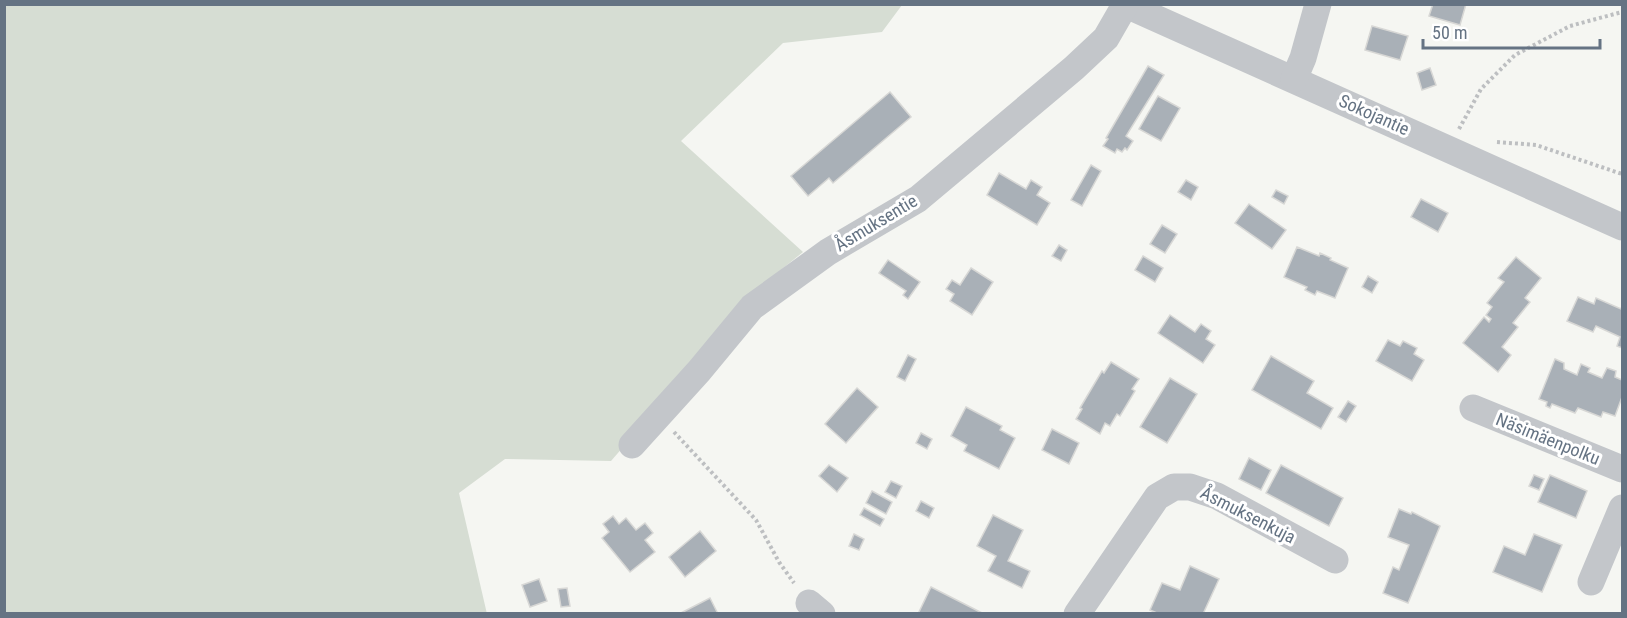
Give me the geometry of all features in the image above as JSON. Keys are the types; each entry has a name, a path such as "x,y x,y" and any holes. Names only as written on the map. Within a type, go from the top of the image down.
{"street":[{"path":"1294,79 1303,58 1318,4"},
{"name":"Sokojantie","path":"1124,5 1623,226"},
{"name":"Åsmuksentie","path":"632,445 699,371 752,307 828,252 918,199 1098,46 1106,38 1124,5"},
{"name":"Näsimäenpolku","path":"1473,408 1623,469"},
{"name":"Åsmuksenkuja","path":"1077,614 1157,497 1174,487 1190,487 1217,496 1335,560"},
{"path":"1591,582 1623,508"}],"path":[{"path":"1449,149 1481,89 1515,55 1570,26 1623,12"},
{"path":"658,416 756,520 779,562 815,608"}],"shaded area":[{"path":"4,5 902,5 882,32 783,43 681,141 803,252 766,282 611,461 505,459 459,493 487,614 5,613"}],"building":[{"path":"1433,4 1466,4 1460,25 1429,16"},
{"path":"1372,26 1408,36 1400,60 1365,50"},
{"path":"1148,66 1164,75 1126,136 1133,141 1127,150 1125,148 1122,152 1117,149 1115,153 1103,146 1108,139 1106,138"},
{"path":"1430,68 1436,85 1422,90 1417,73"},
{"path":"890,92 911,117 833,183 829,178 808,196 791,176"},
{"path":"1158,96 1180,108 1161,141 1139,129"},
{"path":"1091,165 1101,171 1082,206 1071,200"},
{"path":"999,173 1026,189 1031,180 1042,187 1037,195 1050,203 1037,225 987,195"},
{"path":"1186,180 1198,187 1191,200 1178,192"},
{"path":"1276,190 1288,196 1284,204 1272,197"},
{"path":"1421,199 1448,213 1438,232 1411,217"},
{"path":"1249,204 1286,230 1272,249 1235,223"},
{"path":"1162,225 1177,234 1165,253 1150,244"},
{"path":"1059,245 1067,250 1061,261 1052,256"},
{"path":"1297,247 1319,256 1320,253 1348,268 1335,298 1317,291 1315,295 1305,290 1307,287 1284,277"},
{"path":"1143,256 1163,268 1155,282 1135,270"},
{"path":"1516,257 1541,278 1525,298 1530,302 1513,323 1518,327 1502,347 1511,355 1498,372 1463,343 1484,317 1489,322 1491,319 1486,315 1492,307 1487,303 1504,282 1498,278"},
{"path":"888,260 920,282 908,299 903,295 906,291 879,273"},
{"path":"971,268 993,282 972,315 950,301 954,294 946,289 952,280 960,285"},
{"path":"1368,276 1378,282 1372,293 1362,287"},
{"path":"1578,297 1594,304 1596,298 1621,309 1622,306 1622,348 1617,346 1620,337 1596,326 1593,332 1567,321"},
{"path":"1170,315 1195,332 1201,324 1211,331 1206,339 1215,345 1203,363 1158,333"},
{"path":"1388,340 1400,346 1403,341 1417,348 1414,354 1424,360 1412,381 1376,361"},
{"path":"908,355 916,359 905,381 897,377"},
{"path":"1271,356 1314,381 1307,393 1333,408 1321,429 1252,390"},
{"path":"1555,359 1564,363 1564,369 1577,375 1581,364 1590,368 1588,372 1602,378 1607,368 1616,371 1615,377 1622,380 1622,397 1615,416 1603,412 1601,417 1578,408 1575,413 1552,404 1550,408 1546,406 1547,402 1539,399"},
{"path":"1111,362 1139,379 1132,389 1135,391 1120,416 1117,414 1110,426 1105,423 1100,434 1076,419 1102,371 1104,373"},
{"path":"1170,378 1197,394 1167,443 1140,427"},
{"path":"857,388 878,407 846,443 825,424"},
{"path":"1348,401 1356,406 1346,422 1338,417"},
{"path":"966,407 1002,426 1000,430 1015,438 999,469 964,451 967,445 951,436"},
{"path":"1052,429 1079,443 1069,464 1042,450"},
{"path":"921,433 932,439 927,449 916,443"},
{"path":"1249,458 1271,470 1261,490 1239,479"},
{"path":"829,465 848,478 837,492 819,476"},
{"path":"1281,465 1343,498 1329,526 1266,493"},
{"path":"1534,475 1544,479 1539,490 1529,486"},
{"path":"1550,475 1587,491 1576,518 1538,502"},
{"path":"891,481 902,486 896,498 885,492"},
{"path":"872,491 892,502 886,514 866,503"},
{"path":"921,501 934,508 929,518 916,511"},
{"path":"864,508 884,519 880,526 860,515"},
{"path":"1399,509 1411,514 1412,512 1440,526 1408,603 1383,593 1393,567 1399,570 1409,545 1388,537"},
{"path":"993,515 1023,530 1008,561 1030,571 1022,588 988,571 996,556 977,546"},
{"path":"613,516 619,524 626,518 636,530 645,523 653,533 645,540 655,552 630,572 602,538 609,532 603,524"},
{"path":"700,531 716,551 685,577 669,557"},
{"path":"854,534 864,539 859,550 849,546"},
{"path":"1534,534 1562,545 1542,592 1493,572 1504,546 1525,555"},
{"path":"1190,566 1219,579 1203,614 1159,614 1150,610 1162,583 1180,590"},
{"path":"539,579 547,601 530,607 522,585"},
{"path":"931,587 984,614 918,614"},
{"path":"567,588 570,606 561,607 558,589"},
{"path":"710,598 718,614 679,614"}]}
